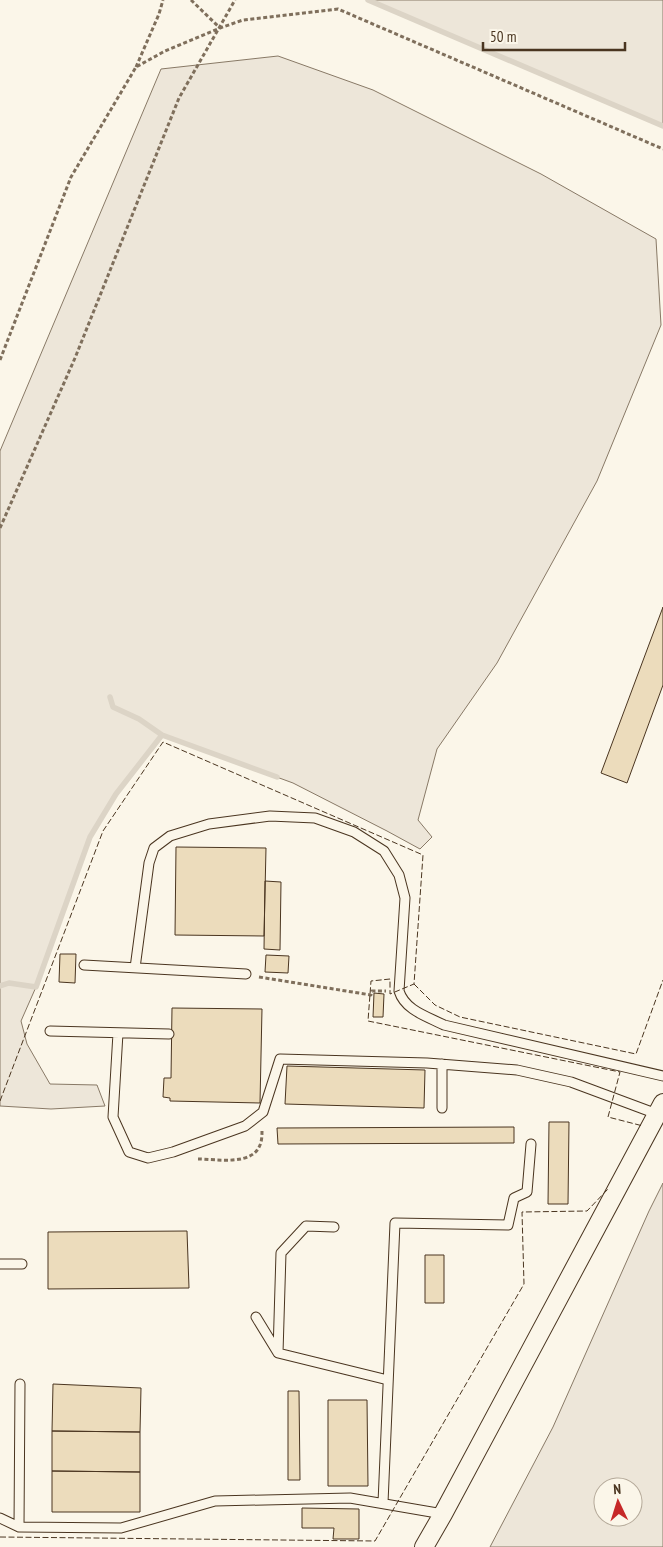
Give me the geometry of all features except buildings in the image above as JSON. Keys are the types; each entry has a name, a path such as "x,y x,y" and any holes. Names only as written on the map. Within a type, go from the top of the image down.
{"street":[{"path":"424,1547 660,1109"}],"lane":[{"path":"135,968 149,863 154,848 170,836 208,824 270,816 314,818 354,832 384,851 399,875 405,898 399,991 402,999 414,1011 444,1024 663,1076"},
{"path":"84,965 246,974"},
{"path":"50,1031 169,1034"},
{"path":"118,1033 113,1117 128,1152 148,1158 173,1152 245,1126 263,1112 280,1059 442,1064 517,1070 571,1082 660,1109"},
{"path":"442,1064 442,1108"},
{"path":"383,1503 395,1223 508,1226 514,1198 528,1192 532,1144"},
{"path":"278,1353 281,1254 306,1226 334,1227"},
{"path":"0,1264 22,1264"},
{"path":"256,1317 278,1353 388,1380"},
{"path":"19,1527 20,1384"},
{"path":"0,1518 19,1527 121,1528 215,1501 350,1498 443,1514"}],"path":[{"path":"0,360 71,177 136,67 159,14 162,0"},
{"path":"192,0 220,28"},
{"path":"0,528 75,358 179,98 235,0"},
{"path":"136,67 165,51 243,20 338,9 663,149"},
{"path":"246,974 371,995 372,992 399,991"}],"shaded area":[{"path":"368,0 663,0 663,126"},
{"path":"278,56 373,90 541,174 656,239 661,325 597,481 497,663 437,749 418,820 432,837 420,849 293,783 162,735 116,794 90,837 36,987 21,1021 27,1044 50,1084 97,1085 105,1106 51,1109 0,1106 0,451 161,69"},
{"path":"663,1183 663,1547 490,1547 553,1427"}],"waterway":[{"path":"368,0 663,126"},
{"path":"110,697 113,707 139,719 162,735 277,777"},
{"path":"0,986 9,983 36,987 90,837 116,794 162,735"}],"fence":[{"path":"0,1101 103,831 163,742 423,855 414,984 390,994 390,979 371,981 368,1021 620,1072 608,1117 643,1126"},
{"path":"414,984 435,1005 460,1017 636,1054 663,980"},
{"path":"0,1537 375,1541 524,1284 522,1212 587,1211 608,1189"}]}
